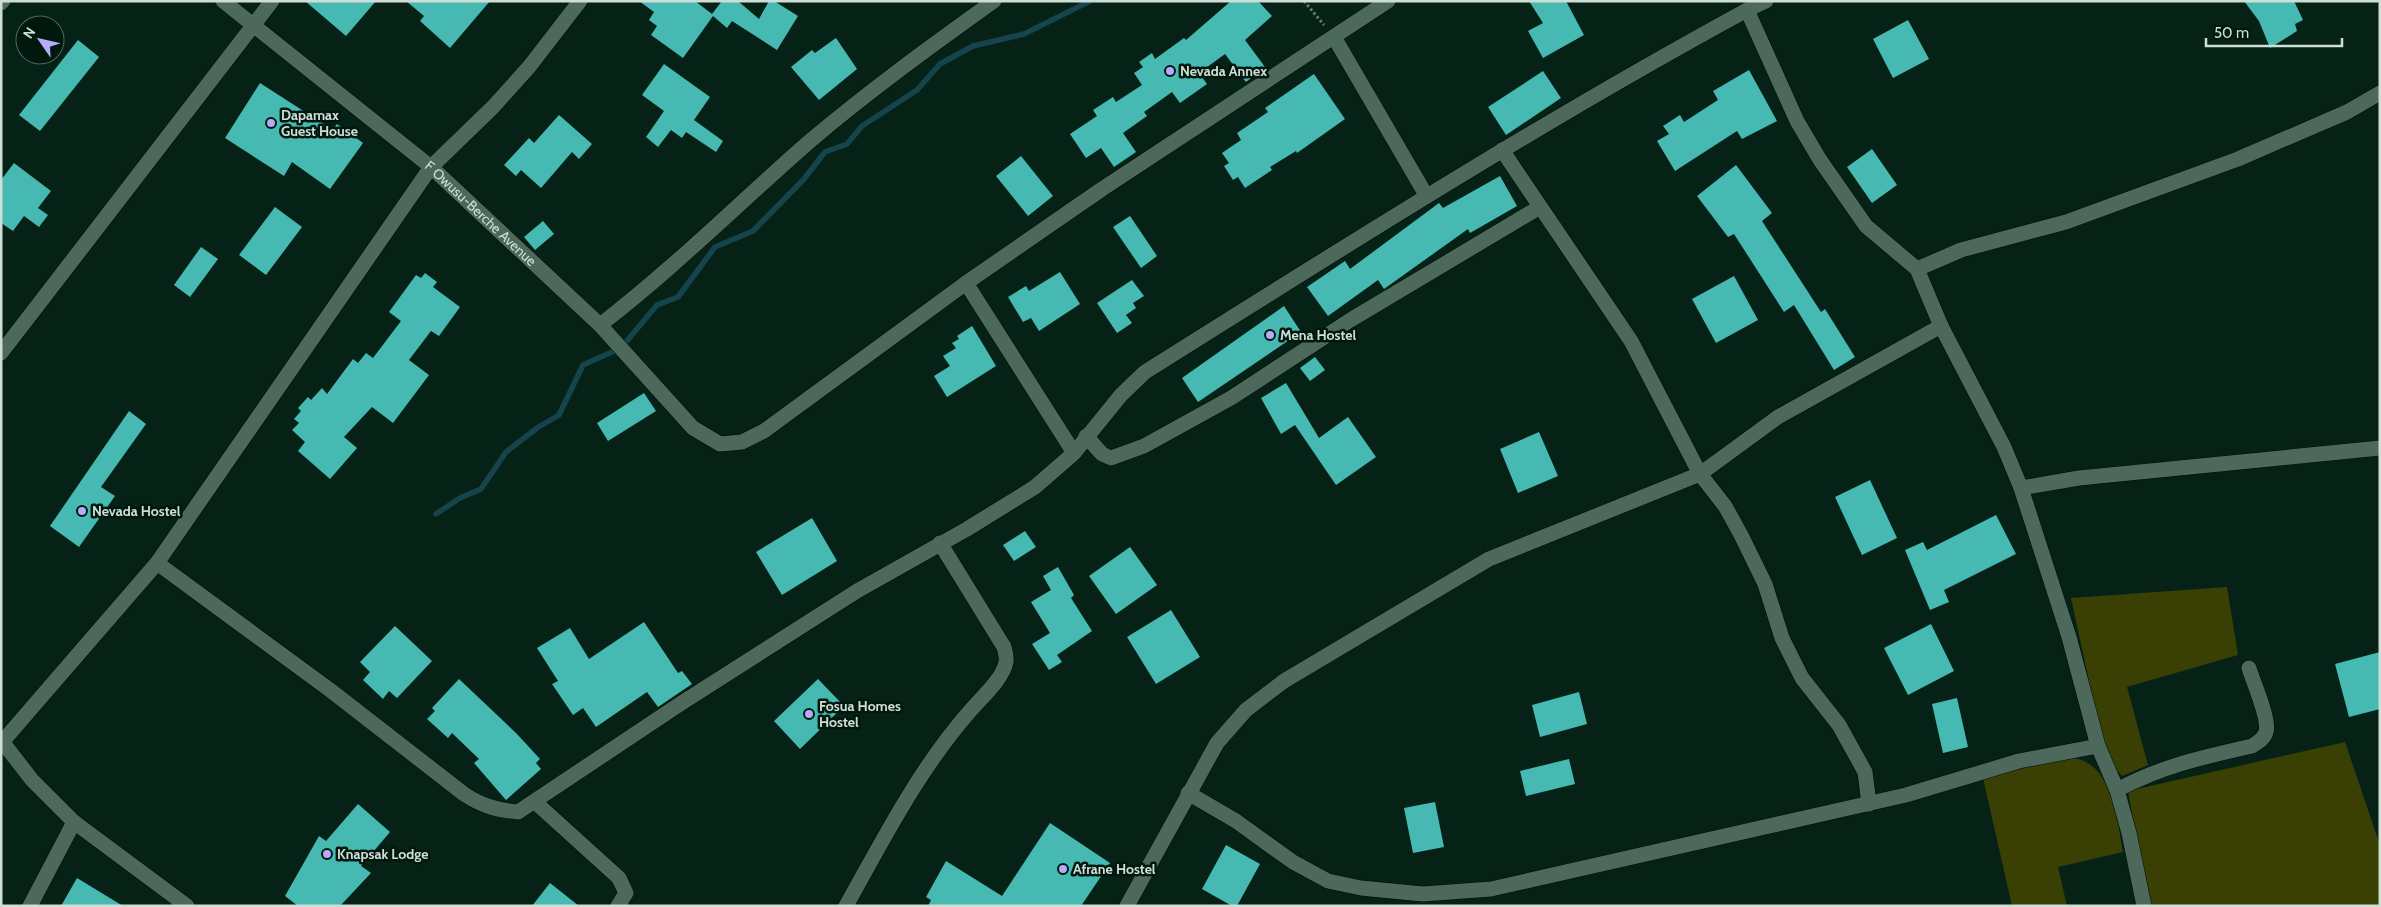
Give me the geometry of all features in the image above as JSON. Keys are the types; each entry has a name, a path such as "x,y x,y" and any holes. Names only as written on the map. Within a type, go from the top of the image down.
{"street":[{"name":"F Owusu-Berche Avenue","path":"223,1 431,167 600,325 693,428 720,444 742,442 764,431 966,284"},
{"path":"1,353 272,1"},
{"path":"187,906 74,822 32,780 2,741 157,563 431,167 493,107 529,67 580,1"},
{"path":"600,325 649,286 811,140 892,75 994,1"},
{"path":"1074,453 966,284 1102,189 1388,1"},
{"path":"157,563 330,690 480,804 497,810 518,812 697,693 857,591 1035,487 1074,453 1086,436 1145,372 1426,196 1596,93 1766,1"},
{"path":"1747,10 1797,121 1820,160 1866,226 1917,269 1942,326 2004,447 2021,488 2069,637 2098,746 2117,790 2129,833 2144,906"},
{"path":"1334,37 1426,196"},
{"path":"1917,269 1961,250 2066,222 2238,159 2347,112 2380,93"},
{"path":"1502,150 1631,341 1700,474 1725,506 1764,584 1782,638 1802,678 1839,725 1865,772 1869,804"},
{"path":"1086,436 1102,454 1111,458 1144,446 1231,398 1352,319 1540,207"},
{"path":"1127,906 1217,743 1246,710 1284,680 1489,559 1700,474 1778,417 1942,326"},
{"path":"2021,488 2079,478 2380,448"},
{"path":"846,906 904,801 952,732 996,681 1006,662 1004,647 940,544"},
{"path":"2117,790 2147,774 2170,766 2252,746 2261,740 2267,730 2266,719 2249,668"},
{"path":"1188,793 1236,821 1293,862 1328,881 1361,888 1423,894 1491,889 1906,796 2019,761 2098,746"},
{"path":"535,802 619,878 626,893 618,906"},
{"path":"30,906 74,822"}],"path":[{"path":"1304,1 1334,37"}],"green space":[{"path":"2227,587 2238,655 2127,687 2148,765 2122,776 2109,761 2102,741 2071,598"},
{"path":"2345,742 2380,845 2380,906 2148,906 2128,791"},
{"path":"2069,757 2084,761 2102,777 2113,801 2123,852 2058,867 2067,906 2012,906 1983,778"}],"building":[{"path":"305,1 376,1 346,36"},
{"path":"406,1 490,1 450,48 420,21 424,16"},
{"path":"639,1 695,1 712,14 722,1 738,1 759,19 769,1 774,1 798,16 777,50 732,21 727,28 713,16 683,58 651,35 657,26 649,20 654,12"},
{"path":"1231,1 1258,1 1272,16 1245,40 1265,67 1246,82 1225,54 1199,73 1207,84 1180,103 1172,92 1144,112 1147,116 1123,133 1136,152 1114,167 1101,148 1086,158 1070,134 1097,116 1093,110 1113,97 1116,102 1142,85 1134,73 1143,67 1139,62 1152,53 1155,59 1184,38 1186,40"},
{"path":"1529,1 1566,1 1584,35 1543,58 1528,31 1543,23"},
{"path":"2244,1 2294,1 2303,20 2295,24 2297,31 2270,48 2259,21"},
{"path":"1908,20 1929,59 1893,78 1873,39"},
{"path":"836,38 857,69 819,100 791,67 812,50 815,53"},
{"path":"78,40 99,57 40,131 19,115 58,65 65,65 65,57"},
{"path":"664,64 710,97 694,120 723,141 716,152 686,132 682,138 671,130 658,147 646,137 664,111 642,95"},
{"path":"1749,70 1777,121 1742,139 1737,131 1675,171 1657,141 1669,134 1663,126 1680,115 1684,122 1718,100 1713,91"},
{"path":"1543,71 1561,98 1506,135 1488,107"},
{"path":"1314,74 1345,119 1297,153 1296,151 1270,167 1272,170 1245,188 1238,177 1233,180 1224,166 1229,163 1222,153 1241,140 1237,133 1268,112 1265,108"},
{"name":"Dapamax Guest House","path":"260,83 333,130 337,124 363,143 330,189 292,162 284,176 225,138"},
{"path":"559,115 592,144 579,159 572,152 541,188 521,170 516,176 504,165 529,138 534,143"},
{"path":"1872,149 1897,185 1872,203 1847,167"},
{"path":"1021,156 1053,196 1028,216 996,176"},
{"path":"14,163 51,191 38,208 48,215 39,227 24,216 13,231 1,223 1,180"},
{"path":"1736,165 1772,213 1762,221 1821,312 1825,309 1855,357 1834,370 1794,305 1784,312 1734,234 1728,237 1697,196"},
{"path":"1500,176 1517,206 1470,233 1468,229 1384,289 1378,280 1328,316 1307,287 1345,261 1350,269 1439,203 1443,208"},
{"path":"275,207 302,227 266,275 239,255"},
{"path":"1130,216 1157,256 1141,268 1113,227"},
{"path":"543,221 554,234 535,250 524,237"},
{"path":"201,247 218,259 190,297 174,285"},
{"path":"1060,272 1080,304 1039,331 1031,318 1023,322 1008,297 1026,286 1029,291"},
{"path":"425,273 437,282 433,287 460,307 439,336 431,331 409,360 429,375 393,423 372,407 344,437 357,448 330,479 298,451 305,442 292,430 299,423 294,419 301,411 298,408 308,397 311,400 322,388 327,394 353,359 358,363 366,353 373,358 401,321 389,312 416,275 421,278"},
{"path":"1734,276 1758,320 1716,343 1692,299"},
{"path":"1132,280 1144,296 1133,303 1136,308 1126,315 1132,323 1117,333 1097,303"},
{"path":"1284,306 1301,332 1198,402 1182,378"},
{"path":"972,326 996,366 947,397 934,376 950,366 943,356 956,348 952,343 959,339 957,336"},
{"path":"1315,357 1325,370 1310,381 1300,368"},
{"path":"1286,383 1319,438 1348,417 1376,457 1336,485 1295,425 1281,434 1261,398"},
{"path":"644,393 656,411 608,441 597,423"},
{"path":"129,411 146,424 101,487 115,496 79,547 50,526"},
{"path":"1539,432 1558,476 1518,493 1500,449"},
{"path":"1870,480 1897,538 1862,555 1835,497"},
{"path":"1996,515 2016,554 1944,590 1949,602 1930,610 1905,550 1923,542 1927,550"},
{"path":"812,518 837,561 782,595 756,552"},
{"path":"1025,531 1036,547 1014,561 1003,545"},
{"path":"1130,547 1157,585 1116,614 1089,576"},
{"path":"1058,567 1074,595 1071,598 1092,631 1057,655 1062,662 1049,670 1032,644 1050,633 1031,602 1051,590 1043,576"},
{"path":"1171,610 1200,657 1156,684 1127,637"},
{"path":"644,622 678,673 682,671 692,684 658,707 647,692 596,727 583,708 573,715 552,684 558,681 537,648 570,628 589,659"},
{"path":"1931,624 1954,671 1908,695 1884,648"},
{"path":"395,626 432,661 397,698 389,691 383,699 363,680 370,672 360,662"},
{"path":"2380,652 2380,709 2349,717 2335,664"},
{"path":"459,679 517,734 540,759 536,763 541,769 506,800 474,763 479,759 452,733 448,738 427,719 435,711 432,708"},
{"name":"Fosua Homes Hostel","path":"818,679 844,706 800,749 774,721"},
{"path":"1579,692 1587,724 1540,737 1532,705"},
{"path":"1957,698 1968,747 1943,753 1932,704"},
{"path":"1569,759 1575,784 1526,796 1520,771"},
{"path":"1435,802 1444,847 1413,853 1404,808"},
{"name":"Knapsak Lodge","path":"358,804 390,832 361,866 371,873 340,906 298,906 285,896 319,836 326,841"},
{"name":"Afrane Hostel","path":"1050,823 1110,863 1081,906 928,906 931,900 926,897 946,861 1002,896"},
{"path":"1226,845 1260,864 1237,906 1232,906 1202,889"},
{"path":"77,878 123,906 61,906"},
{"path":"550,883 579,906 532,906"}],"waterway":[{"path":"625,343 657,305 678,297 715,247 753,231 804,179 825,152 847,144 862,126 917,90 940,64 973,46 1024,34 1090,1"},
{"path":"436,514 460,498 481,489 506,452 537,428 559,415 583,365 614,351"}],"place":[{"name":"Nevada Annex","path":"1170,71"},
{"name":"Dapamax Guest House","path":"271,123"},
{"name":"Mena Hostel","path":"1270,335"},
{"name":"Nevada Hostel","path":"82,511"},
{"name":"Fosua Homes Hostel","path":"809,714"},
{"name":"Knapsak Lodge","path":"327,854"},
{"name":"Afrane Hostel","path":"1063,869"}]}
